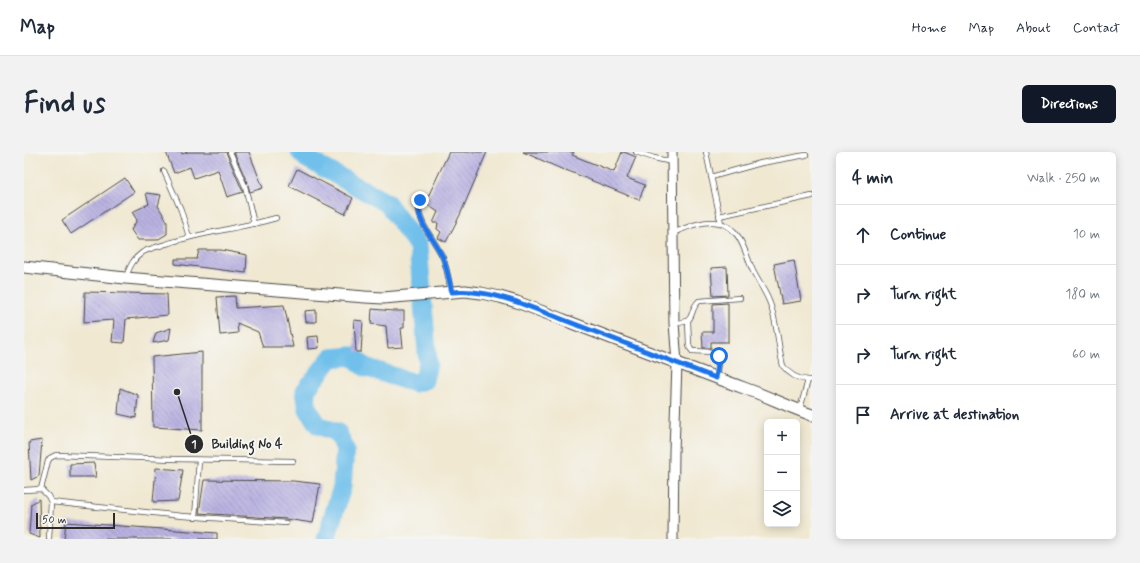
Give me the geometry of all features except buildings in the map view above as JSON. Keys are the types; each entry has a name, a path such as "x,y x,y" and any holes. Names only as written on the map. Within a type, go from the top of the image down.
{"street":[{"path":"672,152 674,323 677,363 673,539"},
{"path":"24,267 125,278 383,298 465,291 481,292 517,302 812,415"}],"lane":[{"path":"230,152 245,186 254,224"},
{"path":"636,152 672,162"},
{"path":"706,152 721,223"},
{"path":"711,177 761,163 806,155"},
{"path":"164,171 181,210 189,237"},
{"path":"719,216 812,196"},
{"path":"420,200 419,210 421,217 444,260 452,292"},
{"path":"125,278 130,264 144,251 189,237 276,218"},
{"path":"673,233 687,227 706,223 721,223 735,232 742,243 753,271 769,300 783,366 787,372 793,376 800,379 810,380 799,410"},
{"path":"674,323 688,321 699,301 740,298"},
{"path":"688,321 689,345 692,351 715,352 719,356 716,378"},
{"path":"41,489 48,461 56,455 199,460 293,461"},
{"path":"195,518 199,460"},
{"path":"24,490 41,489 48,496 51,502 49,539"},
{"path":"51,502 195,518 286,523"}],"waterway":[{"path":"300,152 307,159 387,203 418,246 428,363 424,380 414,383 365,367 352,356 331,358 305,391 308,409 318,425 338,433 345,449 342,487 326,539"}],"place":[{"name":"Building No 4","path":"177,392"}],"route":[{"path":"420,200 419,210 421,217 444,260 452,292 481,292 517,302 716,378 719,356"}]}
